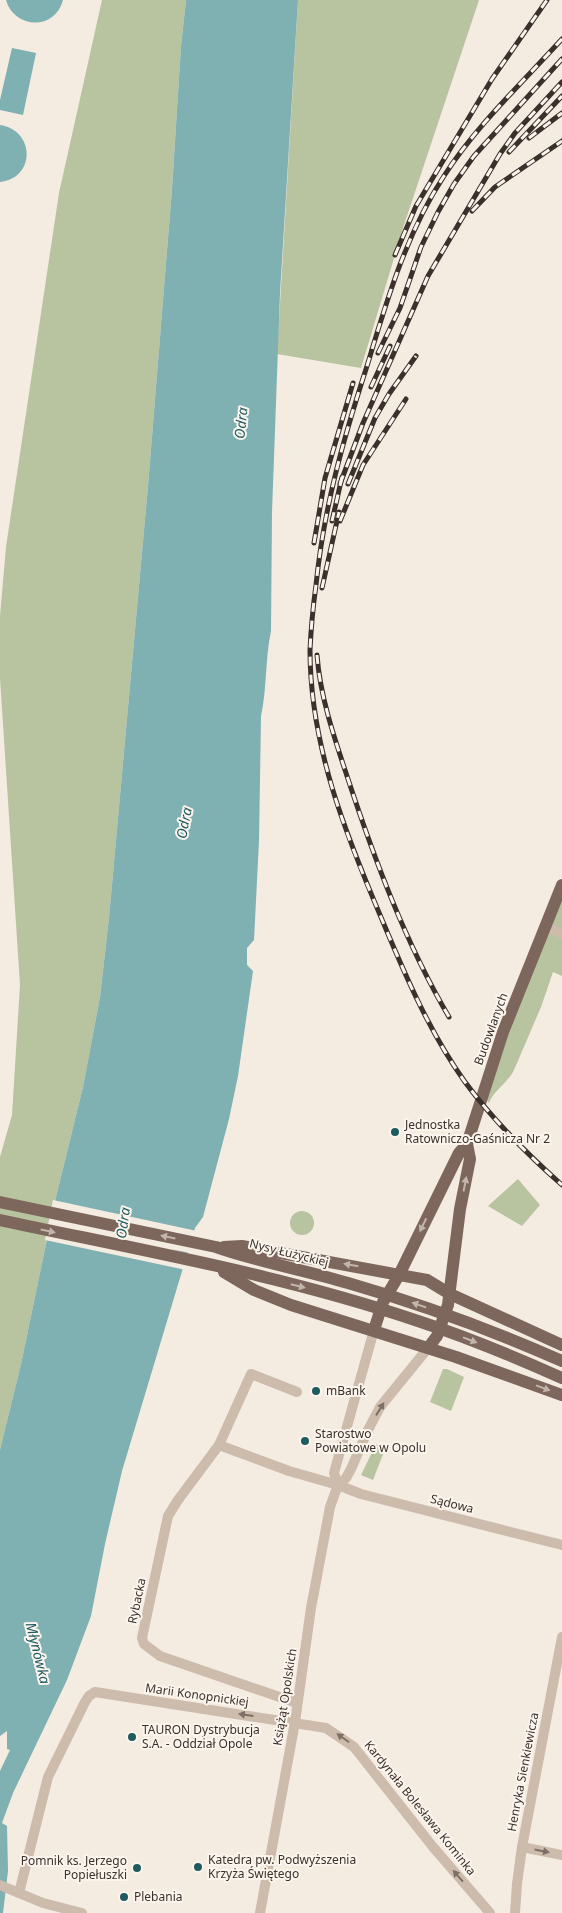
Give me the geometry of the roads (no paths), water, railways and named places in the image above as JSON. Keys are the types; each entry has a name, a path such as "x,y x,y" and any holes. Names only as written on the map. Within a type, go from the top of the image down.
{"main road":[{"name":"Budowlanych","path":"374,1330 383,1302 399,1275 458,1153 467,1144 503,1032 562,885"},
{"name":"Budowlanych","path":"428,1348 437,1336 443,1322 450,1294 460,1209 470,1158 467,1144"},
{"name":"Nysy Łużyckiej","path":"0,1202 241,1251 256,1259 313,1273 469,1322 562,1362"},
{"path":"0,1220 251,1274 338,1297 418,1320 562,1378"},
{"path":"241,1251 427,1280 450,1294 562,1345"},
{"path":"213,1266 270,1297 562,1394"}],"street":[{"path":"547,926 562,934"},
{"name":"Książąt Opolskich","path":"338,1485 334,1473 374,1330"},
{"name":"Książąt Opolskich","path":"260,1913 295,1722 321,1544 330,1507 338,1485 346,1478 366,1432 380,1407 428,1348"},
{"path":"219,1445 251,1374 297,1392"},
{"name":"Sądowa","path":"219,1445 289,1471 338,1485 361,1494 562,1545"},
{"name":"Rybacka","path":"219,1445 168,1516 142,1638 144,1644 160,1656 297,1703"},
{"name":"Henryka Sienkiewicza","path":"515,1913 522,1847 562,1637"},
{"name":"Marii Konopnickiej","path":"19,1893 48,1777 85,1702 95,1692 295,1722"},
{"name":"Kardynała Bolesława Kominka","path":"295,1722 326,1728 354,1747 433,1847 490,1913"},
{"path":"522,1847 562,1855"},
{"path":"0,1885 69,1912 82,1913"}],"water":[{"path":"6,0 63,0 59,10 52,17 44,21 34,22 25,21 17,17 10,10"},
{"path":"186,0 298,0 280,293 272,512 271,631 261,716 259,841 254,940 247,948 247,965 253,971 238,1076 229,1119 203,1217 195,1228 122,1471 91,1616 67,1680 13,1793 2,1823 7,1826 8,1871 3,1913 0,1913 0,1771 10,1750 7,1749 7,1731 0,1736 0,1450 21,1364 55,1201 83,1087 100,997 109,918 148,486"},
{"path":"12,48 36,53 23,115 0,110 0,100"},
{"path":"0,125 12,129 20,135 25,144 27,154 25,164 20,172 12,179 0,182"}],"railway":[{"path":"395,255 416,206 492,79 547,0"},
{"path":"562,39 470,140 444,176 408,244 382,317 350,420 329,501 313,609 310,650 316,721 333,789 356,856 410,984 441,1044 465,1082 511,1136 562,1185"},
{"path":"378,353 400,308 421,247 454,184 474,156 562,59"},
{"path":"340,484 363,423 428,276 500,154 515,133 562,82"},
{"path":"509,152 562,96"},
{"path":"529,138 562,113"},
{"path":"472,211 495,187 562,141"},
{"path":"371,387 390,346"},
{"path":"348,484 375,418 389,394 416,356"},
{"path":"314,543 325,478 353,383"},
{"path":"340,521 363,465 406,399"},
{"path":"332,521 342,477"},
{"path":"322,588 339,512"},
{"path":"317,655 321,686 328,716 368,838 418,959 449,1017"}],"place":[{"name":"Jednostka Ratowniczo-Gaśnicza Nr 2","path":"395,1132"},
{"name":"mBank","path":"316,1391"},
{"name":"Starostwo Powiatowe w Opolu","path":"305,1441"},
{"name":"TAURON Dystrybucja S.A. - Oddział Opole","path":"132,1737"},
{"name":"Katedra pw. Podwyższenia Krzyża Świętego","path":"198,1867"},
{"name":"Pomnik ks. Jerzego Popiełuszki","path":"137,1868"},
{"name":"Plebania","path":"124,1897"}],"water label":[{"name":"Odra","path":"241,423"},
{"name":"Odra","path":"184,823"},
{"name":"Odra","path":"123,1223"},
{"name":"Młynówka","path":"38,1653"}]}
